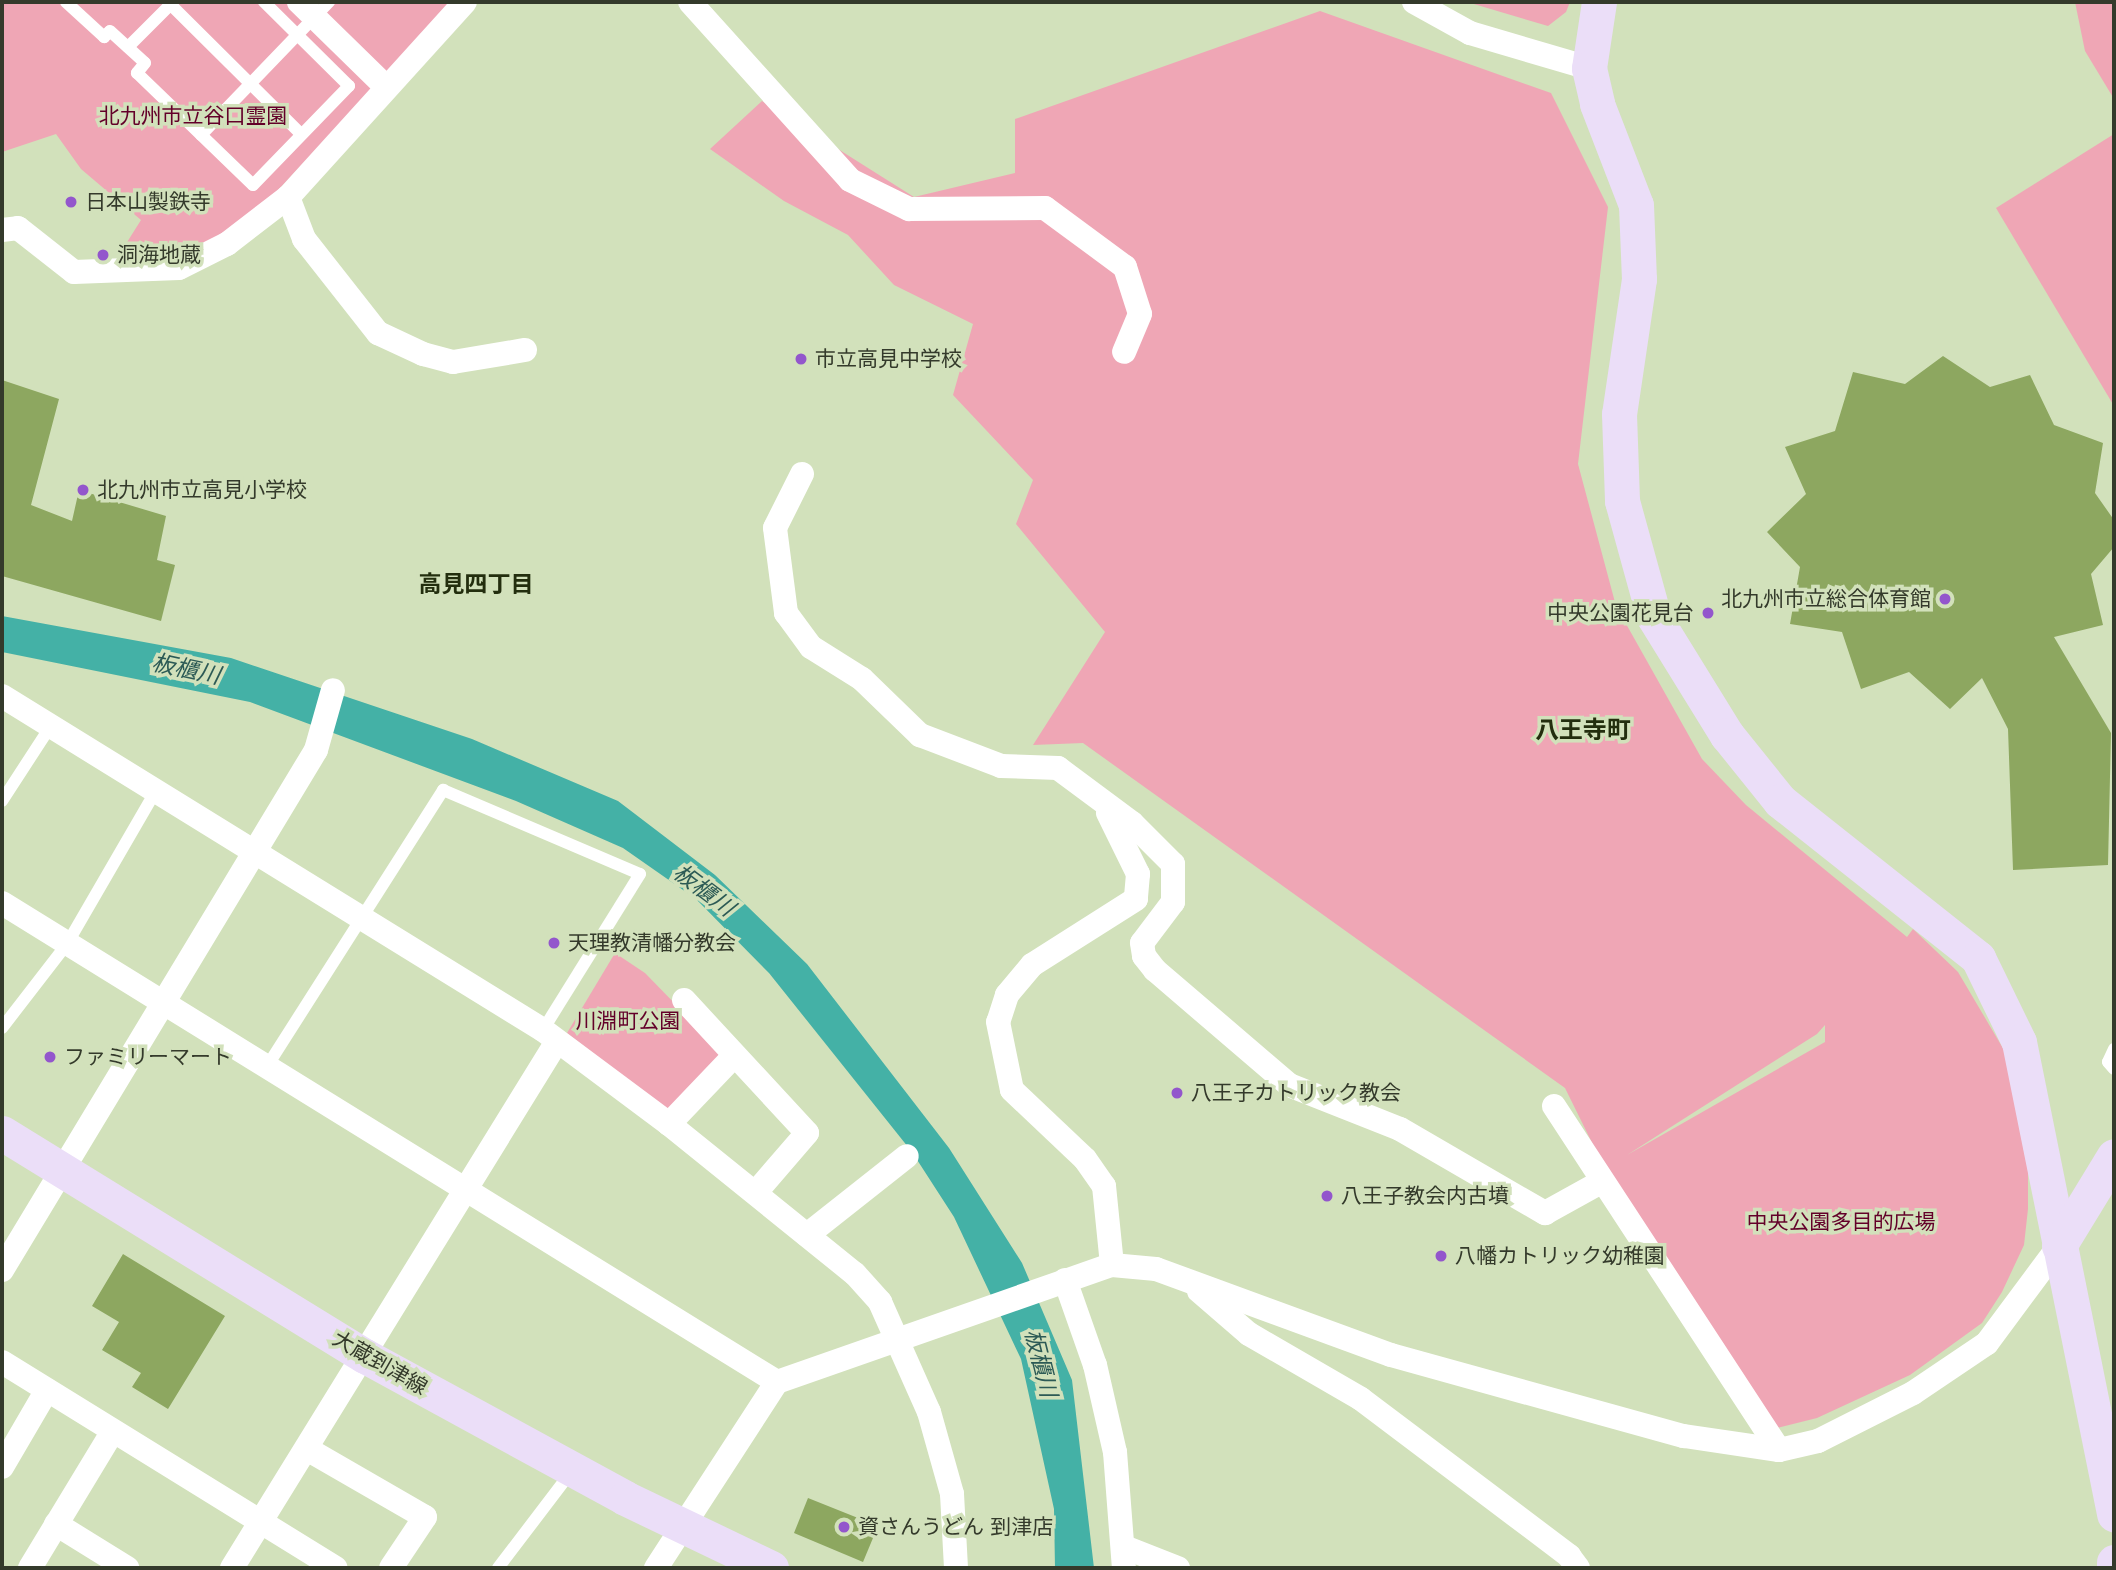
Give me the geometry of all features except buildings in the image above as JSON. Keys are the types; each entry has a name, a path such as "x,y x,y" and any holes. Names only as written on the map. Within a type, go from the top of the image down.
{"street":[{"path":"10,229 74,272 179,268 227,244 288,197 385,86 465,2"},
{"path":"690,2 850,180 909,209 1045,208 1125,267 1140,314 1124,352"},
{"path":"1414,2 1469,33 1589,68"},
{"path":"1599,2 1589,68 1597,104 1636,205 1639,279 1619,414 1622,501 1654,617 1727,735 1780,801 1978,958 2019,1042 2114,1515"},
{"path":"309,14 385,86"},
{"path":"288,197 304,239 378,333 423,355 453,362 525,350"},
{"path":"802,474 775,528 786,613 811,647 862,679 920,735 1001,766 1058,768 1102,804 1132,823 1173,864 1173,902 1142,943 1144,956 1289,1085 1400,1129 1545,1213 1601,1182"},
{"path":"2,1270 160,1002 316,750 333,691"},
{"path":"2,696 550,1037 669,1124 807,1235 880,1302 896,1337 929,1412 952,1494 956,1568"},
{"path":"1102,804 1125,839 1138,874 1136,899 1032,965 1007,995 998,1022 1012,1090 1085,1158 1104,1186 1112,1265"},
{"path":"2,903 777,1382"},
{"path":"684,1000 807,1133 756,1192"},
{"path":"232,1568 365,1356 465,1189 550,1037"},
{"path":"669,1124 735,1055"},
{"path":"1554,1105 1601,1182 1780,1450"},
{"name":"大蔵到津線","path":"2,1133 365,1356 572,1471 681,1527 771,1568"},
{"path":"807,1235 907,1156"},
{"path":"656,1568 777,1382 896,1337 1112,1265 1156,1269 1391,1355 1684,1436 1780,1450 1818,1441 1913,1393 1987,1343 2059,1246 2114,1156"},
{"path":"1188,1281 1249,1335 1361,1399 1569,1556 1578,1568"},
{"path":"1060,1282 1095,1365 1115,1452 1124,1557 1178,1568"},
{"path":"2,1362 335,1568"},
{"path":"2,1467 47,1390"},
{"path":"30,1568 113,1431"},
{"path":"307,1449 425,1517 391,1568"},
{"path":"56,1524 127,1568"},
{"path":"2114,1562 2114,1568"}],"lane":[{"path":"66,2 104,37 110,31 145,63 137,73 253,185 349,86 309,14 264,2"},
{"path":"128,47 170,3 301,134"},
{"path":"201,135 309,14"},
{"path":"2,801 50,727"},
{"path":"266,1068 359,918 443,790 640,874 550,1037"},
{"path":"2,1028 67,944 155,792"},
{"path":"2114,1049 2108,1062 2114,1069"},
{"path":"498,1568 572,1471"}],"green space":[{"name":"北九州市立谷口霊園","path":"2,2 452,2 257,213 190,254 159,256 124,247 141,220 81,169 56,134 2,152"},
{"path":"1467,2 1570,2 1566,12 1548,26"},
{"path":"2075,2 2114,2 2114,99 2085,51"},
{"name":"中央公園多目的広場","path":"1320,11 1551,93 1608,207 1578,464 1616,606 1702,759 1746,805 1907,937 1913,929 1958,972 2004,1050 2028,1171 2028,1209 2024,1245 2002,1292 1982,1323 1910,1375 1817,1418 1777,1428 1605,1169 1565,1088 1083,743 1033,745 1105,632 1016,524 1033,480 953,395 973,324 894,285 848,235 784,201 710,149 762,101 914,197 1015,173 1015,119","holes":["1825,1025 1825,1042 1627,1155 1817,1034"]},
{"path":"2114,134 2114,406 1996,208"},
{"name":"川淵町公園","path":"615,953 645,973 724,1054 672,1114 567,1033"}],"water":[{"name":"板櫃川","path":"2,616 231,658 472,739 618,801 715,875 807,964 949,1148 1022,1263 1072,1380 1094,1568 1055,1568 1054,1509 1021,1359 954,1217 912,1152 769,973 696,899 623,848 516,801 250,702 2,652"}],"place":[{"name":"日本山製鉄寺","path":"71,202"},
{"name":"洞海地蔵","path":"103,255"},
{"name":"市立高見中学校","path":"801,359"},
{"name":"北九州市立高見小学校","path":"83,490"},
{"name":"北九州市立総合体育館","path":"1945,599"},
{"name":"中央公園花見台","path":"1708,613"},
{"name":"天理教清幡分教会","path":"554,943"},
{"name":"ファミリーマート","path":"50,1057"},
{"name":"八王子カトリック教会","path":"1177,1093"},
{"name":"八王子教会内古墳","path":"1327,1196"},
{"name":"八幡カトリック幼稚園","path":"1441,1256"},
{"name":"資さんうどん 到津店","path":"844,1527"}],"district":[{"name":"高見四丁目","path":"476,584"},
{"name":"八王寺町","path":"1583,730"}]}
